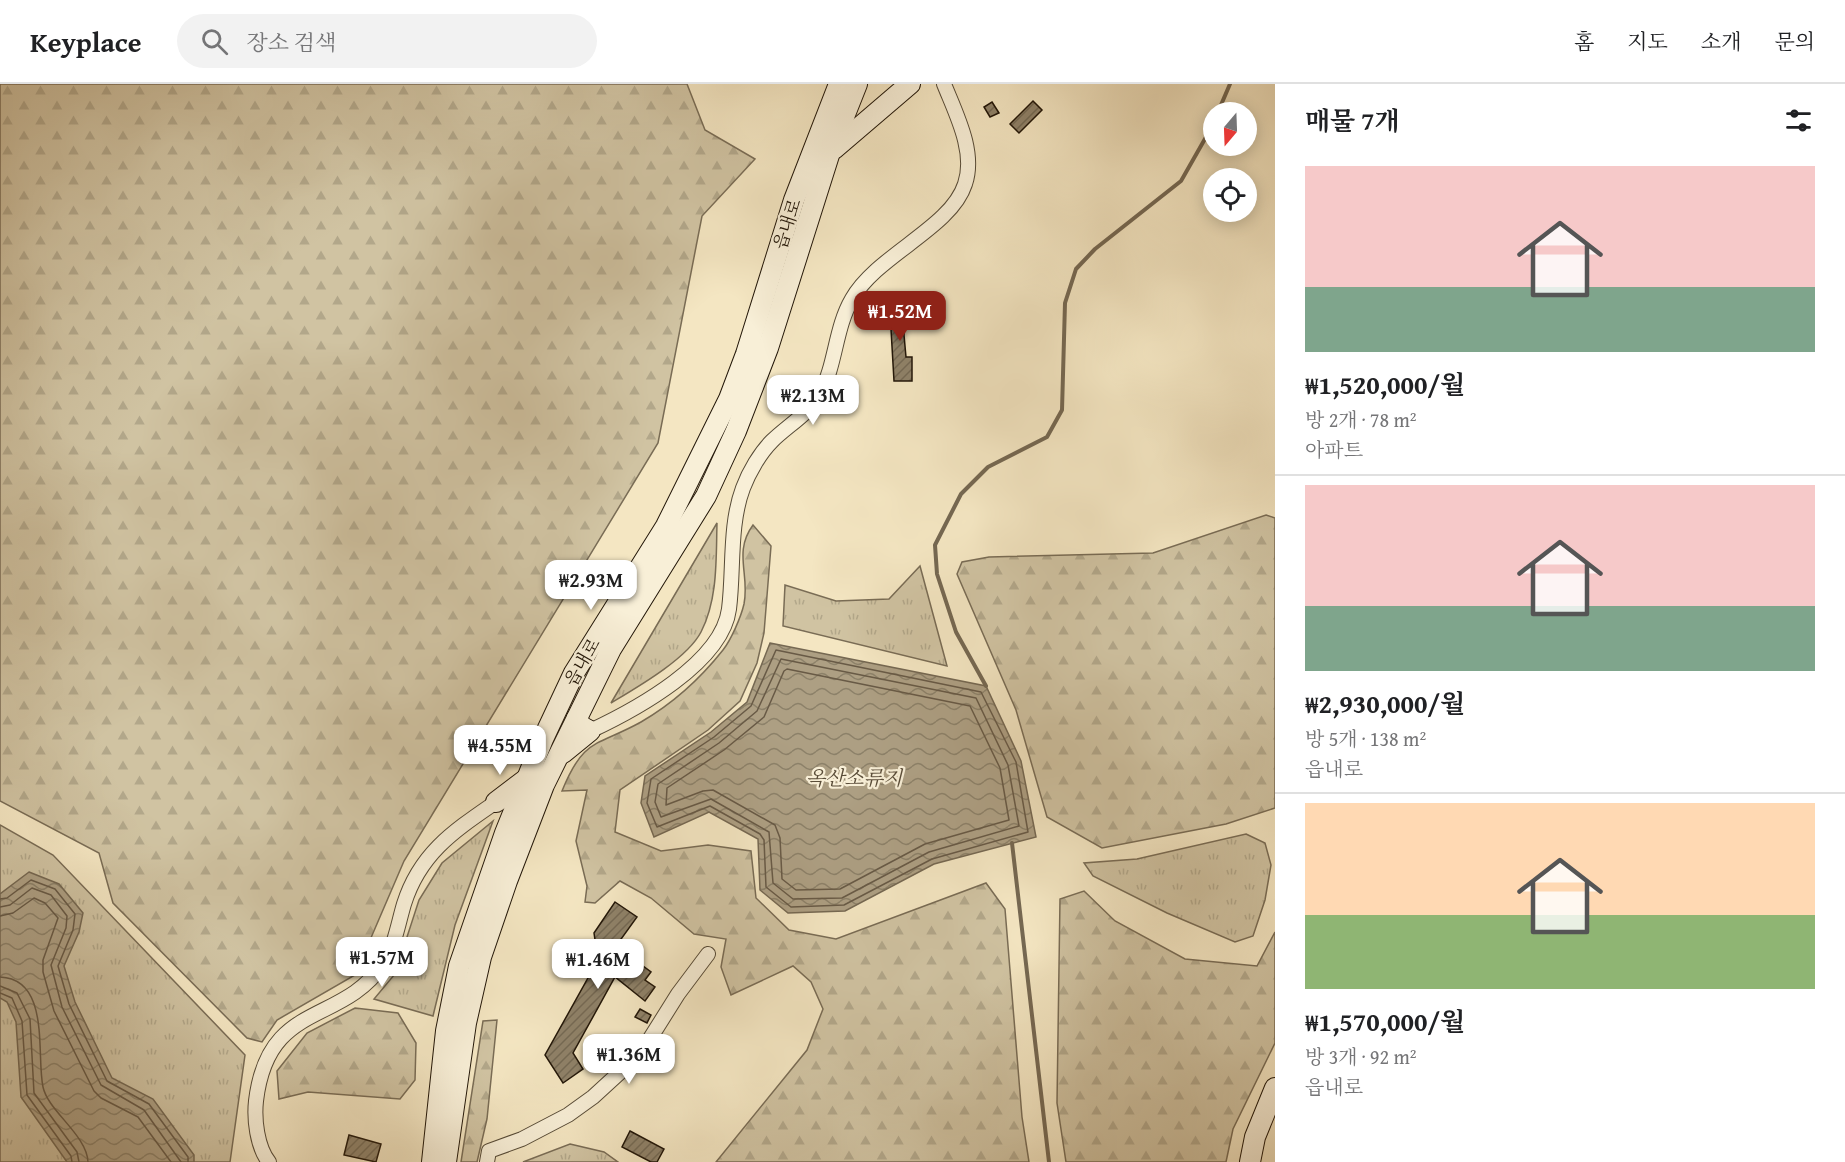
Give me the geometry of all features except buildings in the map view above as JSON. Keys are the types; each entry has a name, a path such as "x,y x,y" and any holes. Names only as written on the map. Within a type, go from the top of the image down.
{"street":[{"name":"읍내로","path":"505,806 526,779 574,673 666,526 729,399 746,354 794,200 839,84"},
{"name":"읍내로","path":"584,724 611,649 706,496 736,431 768,348 830,152 857,84"},
{"path":"830,152 910,84"},
{"path":"446,1162 466,1023 481,957 507,881 558,756 584,724 623,715 652,696 710,651 728,613 738,512 743,488 756,463 770,442 819,396 851,301 866,279 933,224 954,203 965,185 970,164 957,114 944,84"},
{"path":"269,1162 259,1135 255,1111 258,1086 270,1054 291,1028 354,993 383,964 392,945 419,867 445,839 505,806"},
{"path":"432,1162 446,1031 459,966 505,806"},
{"path":"487,1162 489,1151 522,1139 568,1115 593,1097 640,1053 678,994 708,954"},
{"path":"1250,1162 1255,1137 1275,1088"}],"green space":[{"path":"0,84 687,84 705,130 755,159 702,216 658,443 404,861 355,975 277,1020 262,1042 247,1038 113,903 99,853 0,801"},
{"path":"1266,515 1275,518 1275,808 1226,824 1102,848 1047,817 1016,710 957,574 962,562 989,557 1153,553"},
{"path":"717,523 713,593 707,619 701,632 685,652 673,662 611,703"},
{"path":"753,525 771,546 764,633 757,663 740,701 708,730 620,790 615,832 661,851 708,845 751,851 756,898 789,930 836,939 986,883 1005,909 1022,1117 1029,1162 716,1162 807,1050 823,1009 811,982 793,966 731,995 721,967 726,939 694,934 651,898 620,881 595,903 585,902 587,886 576,841 587,790 562,791 577,761 585,752 641,722 675,699 705,671 723,650 741,615 744,604 744,545"},
{"path":"920,566 947,666 783,626 785,585 836,601 889,599"},
{"path":"493,821 455,925 433,1016 374,999 395,974 419,900 442,863"},
{"path":"0,825 53,855 245,1055 230,1162 0,1162"},
{"path":"1246,834 1265,843 1271,865 1265,900 1253,936 1235,942 1167,913 1093,876 1084,863 1137,859"},
{"path":"1084,891 1115,921 1185,959 1257,966 1275,932 1275,1043 1233,1129 1226,1162 1066,1162 1057,1103 1060,899"},
{"path":"355,1008 398,1013 416,1043 415,1080 400,1099 308,1092 279,1099 277,1071 307,1033"},
{"path":"497,1020 487,1119 477,1162 461,1162 483,1021"},
{"path":"570,1144 604,1152 618,1162 523,1162"}],"water":[{"name":"옥산소류지","path":"770,643 986,686 1021,761 1036,837 934,864 845,911 788,913 760,890 758,839 709,812 654,837 641,803 645,776 711,732 747,702"},
{"path":"29,872 59,884 83,913 79,932 64,966 75,1002 112,1078 153,1099 194,1155 194,1162 67,1162 21,1097 16,1022 7,1002 0,998 0,894"}],"waterway":[{"path":"1222,102 1230,84"},
{"path":"986,686 956,632 937,574 935,545 961,494 988,467 1047,437 1062,410 1065,303 1076,269 1095,249 1181,181 1203,142"},
{"path":"1012,843 1049,1162"}]}
